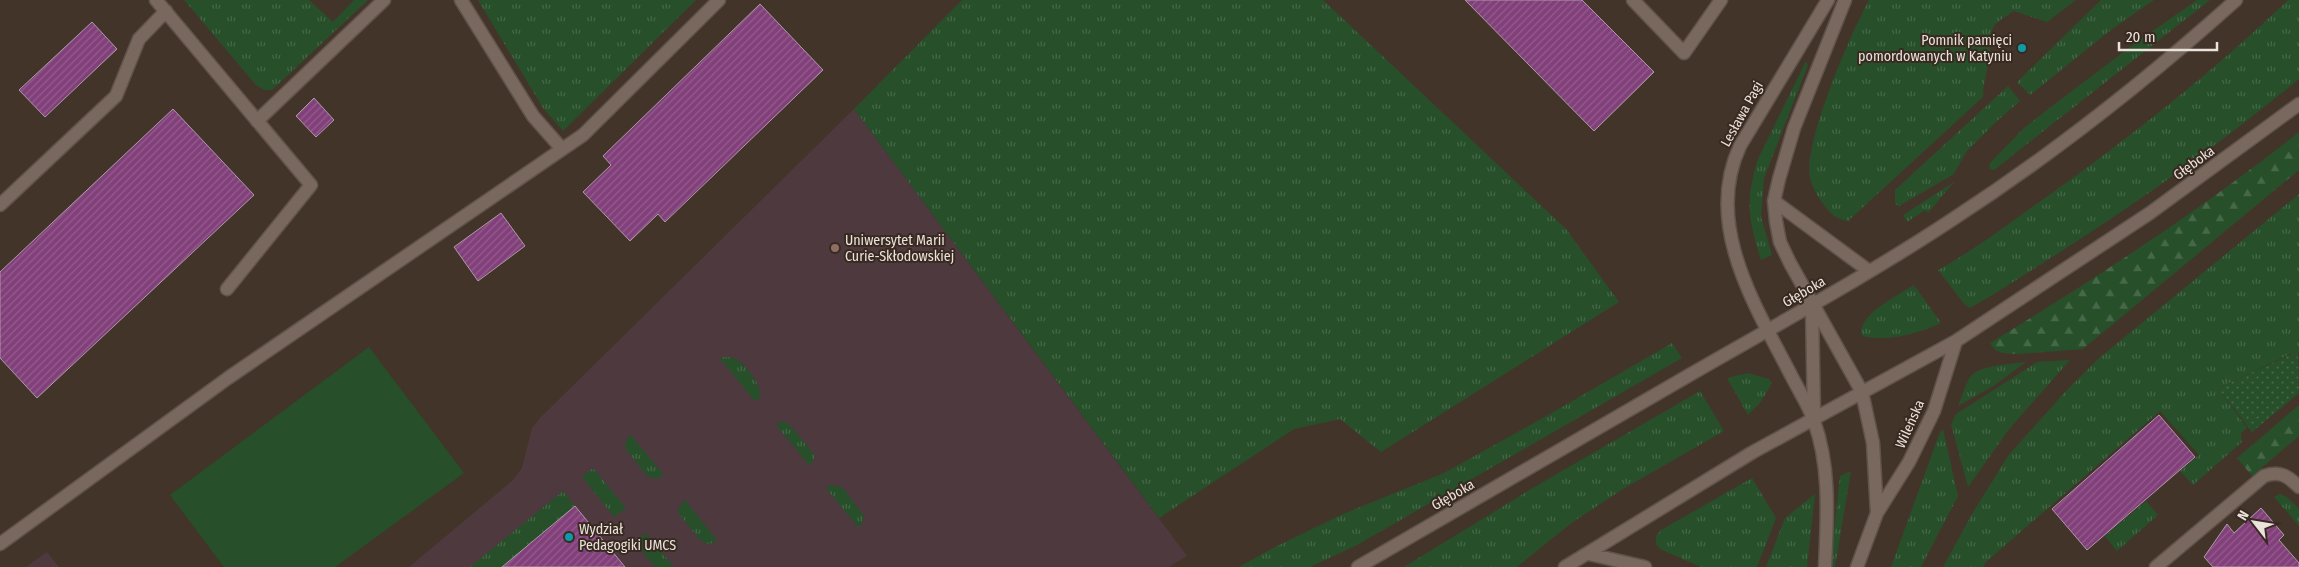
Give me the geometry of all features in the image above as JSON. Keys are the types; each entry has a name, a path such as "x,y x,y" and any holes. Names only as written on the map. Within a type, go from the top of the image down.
{"street":[{"path":"156,0 311,185 227,289"},
{"path":"257,121 384,0"},
{"path":"461,0 533,116 562,149"},
{"path":"0,544 228,378 583,135 719,0"},
{"path":"1633,0 1684,53 1721,0"},
{"name":"Lesława Pagi","path":"1814,419 1768,330 1737,260 1728,215 1729,179 1740,146 1828,0"},
{"path":"1845,0 1792,136 1778,179 1774,201 1780,242 1812,306 1862,392"},
{"name":"Głęboka","path":"1358,567 1812,306 1954,218 2025,169 2166,61 2236,0"},
{"path":"0,205 116,96 139,39 166,11"},
{"name":"Głęboka","path":"1565,567 1589,554 1720,471 1956,341 2150,213 2299,104"},
{"path":"1774,201 1869,271"},
{"path":"1812,306 1814,419 1823,449 1826,470 1824,567"},
{"name":"Wileńska","path":"1857,567 1877,512 1909,462 1934,411 1956,341"},
{"name":"Wileńska","path":"1862,392 1873,443 1877,512"},
{"path":"2156,567 2264,476 2272,472 2281,473 2299,487"},
{"path":"1589,554 1645,567"}],"shaded area":[{"name":"Uniwersytet Marii Curie-Skłodowskiej","path":"854,109 1187,556 1169,567 409,567 512,481 522,468 532,428 540,418"},
{"path":"47,552 59,567 26,567 37,559"}],"green space":[{"path":"184,0 309,0 333,22 354,0 368,0 272,90 264,90 256,85"},
{"path":"478,0 696,0 563,131 543,108"},
{"path":"962,0 1323,0 1566,229 1619,302 1381,452 1340,419 1294,429 1159,518 854,109"},
{"path":"1869,0 2076,0 2047,22 2014,11 2002,18 1991,33 1983,97 1848,221 1832,214 1817,196 1810,177 1810,160 1814,139 1830,88"},
{"path":"2101,0 2154,0 2112,29 2030,95 2017,82"},
{"path":"2197,0 2210,0 1994,170 1989,169 1990,163 2024,128 2134,44"},
{"path":"2288,0 2299,0 2299,79 2213,147 2124,210 1994,294 1970,308 1965,305 1938,270 1996,233 2083,171 2203,76"},
{"path":"1806,61 1808,65 1764,178 1761,217 1772,255 1761,260 1751,221 1751,186 1758,159"},
{"path":"2008,86 2020,101 1966,152 1954,174 1899,206 1895,204 1895,190"},
{"path":"2299,132 2299,170 2083,349 2019,354 2003,353 1995,350 1990,343 2148,242 2224,189"},
{"path":"1954,182 1928,213 1925,210 1907,222 1903,215"},
{"path":"2299,194 2299,352 2292,353 2218,388 2247,428 2241,433 2242,442 2193,485 2180,471 2199,455 2160,411 1986,562 1983,567 1943,567 1972,514 2008,456 2065,392 2098,359"},
{"path":"1914,285 1941,323 1922,331 1902,336 1872,338 1862,336 1862,328 1865,321 1872,313"},
{"path":"1672,343 1682,358 1357,545 1310,567 1239,567 1343,514 1444,473"},
{"path":"369,347 464,473 335,567 224,567 170,495"},
{"path":"2298,351 2299,393 2252,432 2218,388"},
{"path":"723,357 736,359 749,371 757,383 760,394 759,399 755,401 720,359"},
{"path":"2070,360 2010,428 1968,487 1951,424 1956,414 2037,362"},
{"path":"2026,362 1995,385 1958,406 1968,380 1974,373 1996,366"},
{"path":"1748,373 1769,379 1772,383 1760,403 1748,415 1727,378"},
{"path":"1700,391 1724,431 1623,489 1570,524 1517,567 1404,567 1536,486"},
{"path":"2299,405 2299,436 2252,476 2237,458"},
{"path":"782,421 788,423 814,454 814,459 810,466 776,425"},
{"path":"1943,429 1958,496 1921,567 1891,567 1940,432"},
{"path":"630,434 664,475 656,479 647,476 625,448"},
{"path":"593,468 626,508 614,517 582,477"},
{"path":"1851,471 1835,567 1830,567 1840,476"},
{"path":"1752,478 1776,518 1757,567 1701,567 1660,549 1656,544 1656,536 1661,530"},
{"path":"830,485 842,487 864,516 862,524 858,527 826,488"},
{"path":"563,491 575,506 502,567 470,567"},
{"path":"1815,494 1807,567 1766,567 1785,518"},
{"path":"2280,494 2287,497 2299,509 2299,526 2274,497"},
{"path":"685,500 717,540 715,542 709,544 700,540 679,514 678,509"},
{"path":"2146,501 2158,515 2117,551 2105,536"},
{"path":"646,533 674,567 655,567 634,542"}],"building":[{"path":"1465,0 1582,0 1654,72 1594,131"},
{"path":"760,4 823,70 665,222 658,214 630,241 583,192 611,165 603,156"},
{"path":"92,22 117,49 45,117 19,90"},
{"path":"314,98 334,120 316,137 296,116"},
{"path":"173,109 254,195 37,398 0,358 0,272"},
{"path":"501,213 525,246 478,281 454,247"},
{"path":"2159,415 2195,457 2087,550 2052,509"},
{"name":"Wydział Pedagogiki UMCS","path":"575,506 625,567 502,567"},
{"path":"2261,508 2284,535 2279,540 2299,563 2299,567 2213,567 2204,557 2227,524 2234,533"}],"place":[{"name":"Pomnik pamięci pomordowanych w Katyniu","path":"2022,48"},
{"name":"Uniwersytet Marii Curie-Skłodowskiej","path":"835,248"},
{"name":"Wydział Pedagogiki UMCS","path":"569,537"}]}
